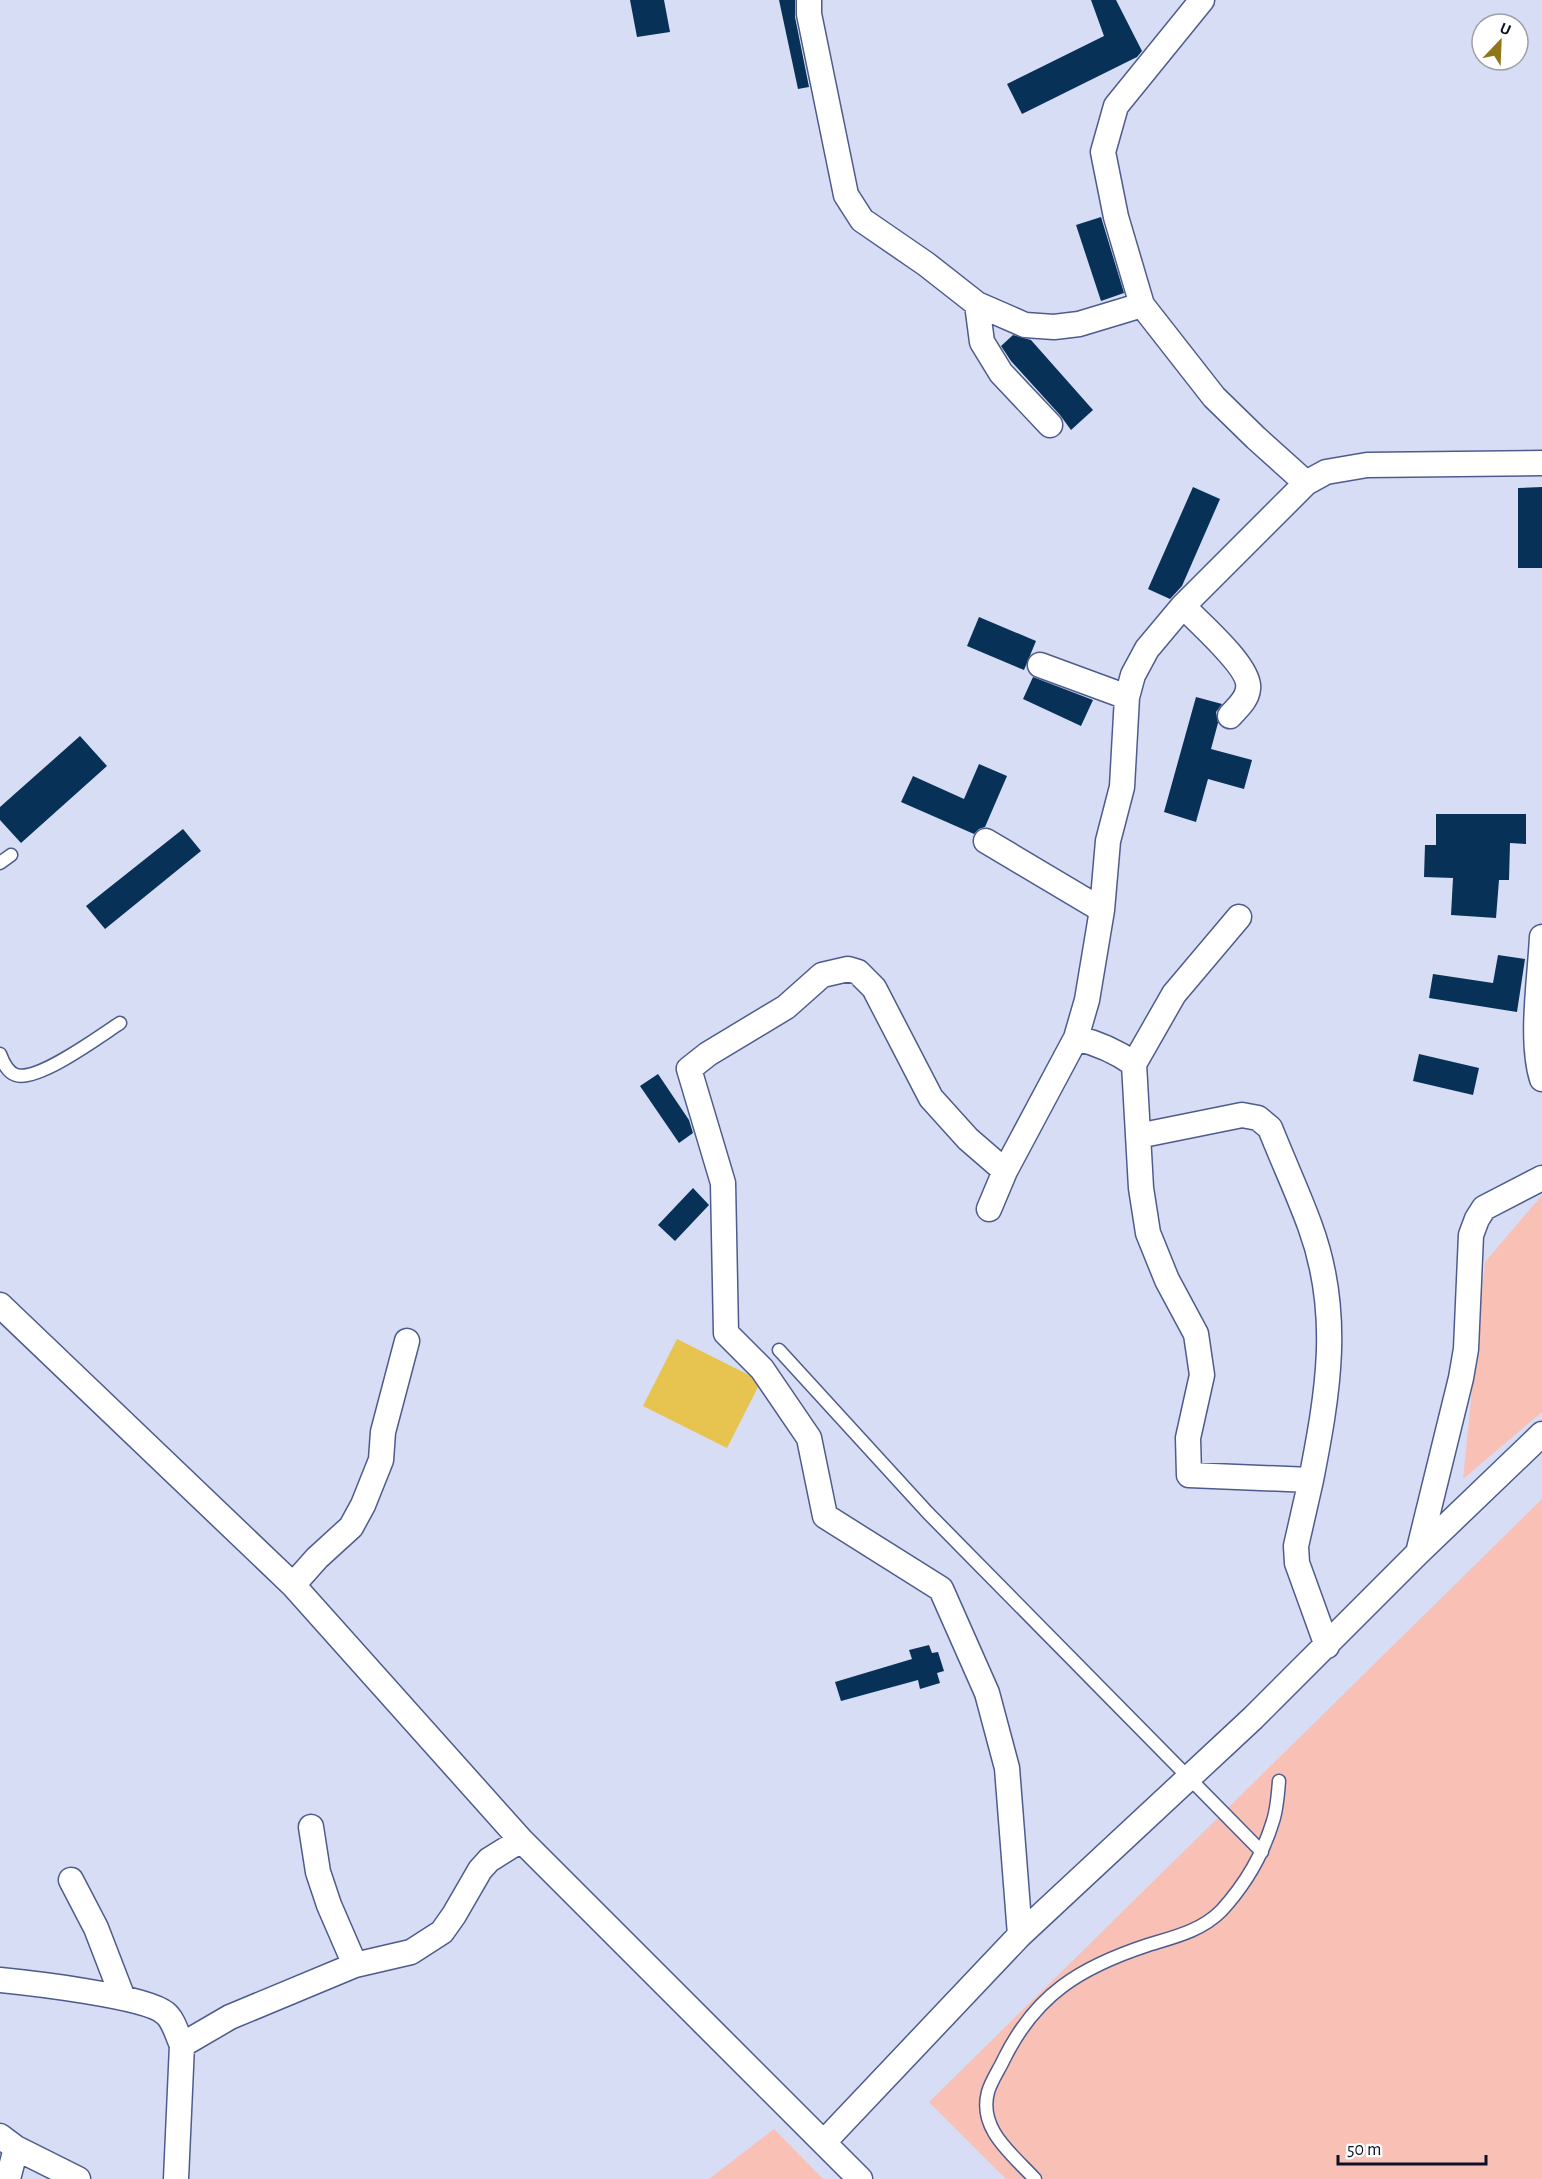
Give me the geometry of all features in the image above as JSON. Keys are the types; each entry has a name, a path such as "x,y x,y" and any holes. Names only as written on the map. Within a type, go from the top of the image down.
{"street":[{"path":"809,0 809,14 846,195 862,220 926,264 977,304 1025,325 1054,327 1079,324 1142,305"},
{"path":"1202,0 1116,106 1103,152 1116,218 1142,305 1214,397 1306,483"},
{"path":"977,304 982,342 1001,373 1050,425"},
{"path":"990,1209 1005,1172 1076,1038 1087,1000 1102,910 1108,841 1122,787 1127,697 1133,675 1147,649 1183,606 1306,483 1326,472 1367,465 1542,463"},
{"path":"1183,606 1236,660 1248,679 1248,692 1245,699 1230,716"},
{"path":"1040,665 1127,697"},
{"path":"986,841 1102,910"},
{"path":"1239,917 1174,994 1134,1064 1142,1188 1148,1233 1167,1280 1196,1334 1202,1375 1188,1438 1189,1475 1311,1480"},
{"path":"1542,937 1536,1040 1542,1079"},
{"path":"1005,1172 968,1139 931,1098 874,988 858,972 848,969 822,975 786,1007 708,1054 689,1069 723,1183 726,1333 762,1369 809,1438 825,1516 941,1589 987,1693 1006,1768 1020,1935"},
{"path":"1076,1038 1094,1042 1121,1054 1134,1064"},
{"path":"1138,1136 1242,1115 1258,1118 1270,1128 1311,1227 1322,1270 1330,1320 1329,1377 1311,1480 1296,1546 1297,1563 1327,1646"},
{"path":"1418,1553 1466,1349 1471,1235 1484,1208 1542,1178"},
{"path":"0,1305 292,1585 521,1840 860,2179"},
{"path":"292,1585 351,1527 363,1505 381,1460 383,1432 407,1341"},
{"path":"824,2142 1020,1935 1327,1646 1418,1553 1542,1434"},
{"path":"311,1827 318,1872 329,1905 355,1965"},
{"path":"182,2045 230,2017 355,1965 411,1952 442,1932 480,1870 489,1860 521,1840"},
{"path":"71,1880 96,1928 123,1998"},
{"path":"0,1980 123,1998 165,2013 172,2021 182,2045 176,2179"},
{"path":"8,2179 8,2142 78,2179"}],"lane":[{"path":"0,863 11,855"},
{"path":"0,1054 4,1065 10,1072 16,1076 25,1076 44,1071 120,1023"},
{"path":"779,1350 928,1514 1262,1852"},
{"path":"1035,2179 992,2131 986,2112 988,2091 1013,2040 1042,2001 1074,1976 1125,1953 1195,1930 1220,1912 1246,1878 1262,1852 1274,1819 1279,1781"}],"shaded area":[{"path":"1542,1195 1542,1412 1463,1479 1485,1262"},
{"path":"677,1339 761,1381 727,1448 643,1406"},
{"path":"1542,1499 1542,2179 1006,2179 929,2102"},
{"path":"774,2129 823,2179 709,2179"}],"building":[{"path":"630,0 664,0 670,32 637,37"},
{"path":"779,0 795,0 795,17 809,87 798,89"},
{"path":"1091,0 1116,0 1142,51 1137,57 1022,114 1007,84 1104,36"},
{"path":"1101,217 1124,293 1101,301 1076,225"},
{"path":"1013,335 1031,340 1093,410 1071,430 1011,361 1001,346"},
{"path":"1193,487 1220,499 1182,586 1170,599 1148,589"},
{"path":"1542,487 1542,568 1518,568 1518,488"},
{"path":"979,617 1036,641 1024,670 967,646"},
{"path":"1033,677 1093,700 1081,726 1023,699"},
{"path":"1196,697 1222,704 1216,712 1218,723 1211,749 1252,760 1244,789 1208,779 1196,822 1164,812"},
{"path":"80,736 107,766 21,843 0,820 0,807"},
{"path":"979,764 1007,776 985,827 974,834 901,802 913,776 964,799"},
{"path":"1436,814 1526,814 1526,844 1510,843 1509,880 1499,880 1496,918 1451,915 1453,878 1424,877 1425,845 1436,845"},
{"path":"183,829 201,851 105,929 86,906"},
{"path":"1498,955 1525,959 1517,1012 1429,998 1433,974 1493,983"},
{"path":"1419,1054 1479,1068 1473,1095 1413,1081"},
{"path":"658,1074 689,1120 693,1133 679,1143 640,1086"},
{"path":"693,1188 709,1205 675,1241 658,1225"},
{"path":"929,1645 932,1653 938,1652 944,1671 937,1673 940,1683 920,1689 918,1680 841,1701 835,1682 912,1659 909,1650"}]}
